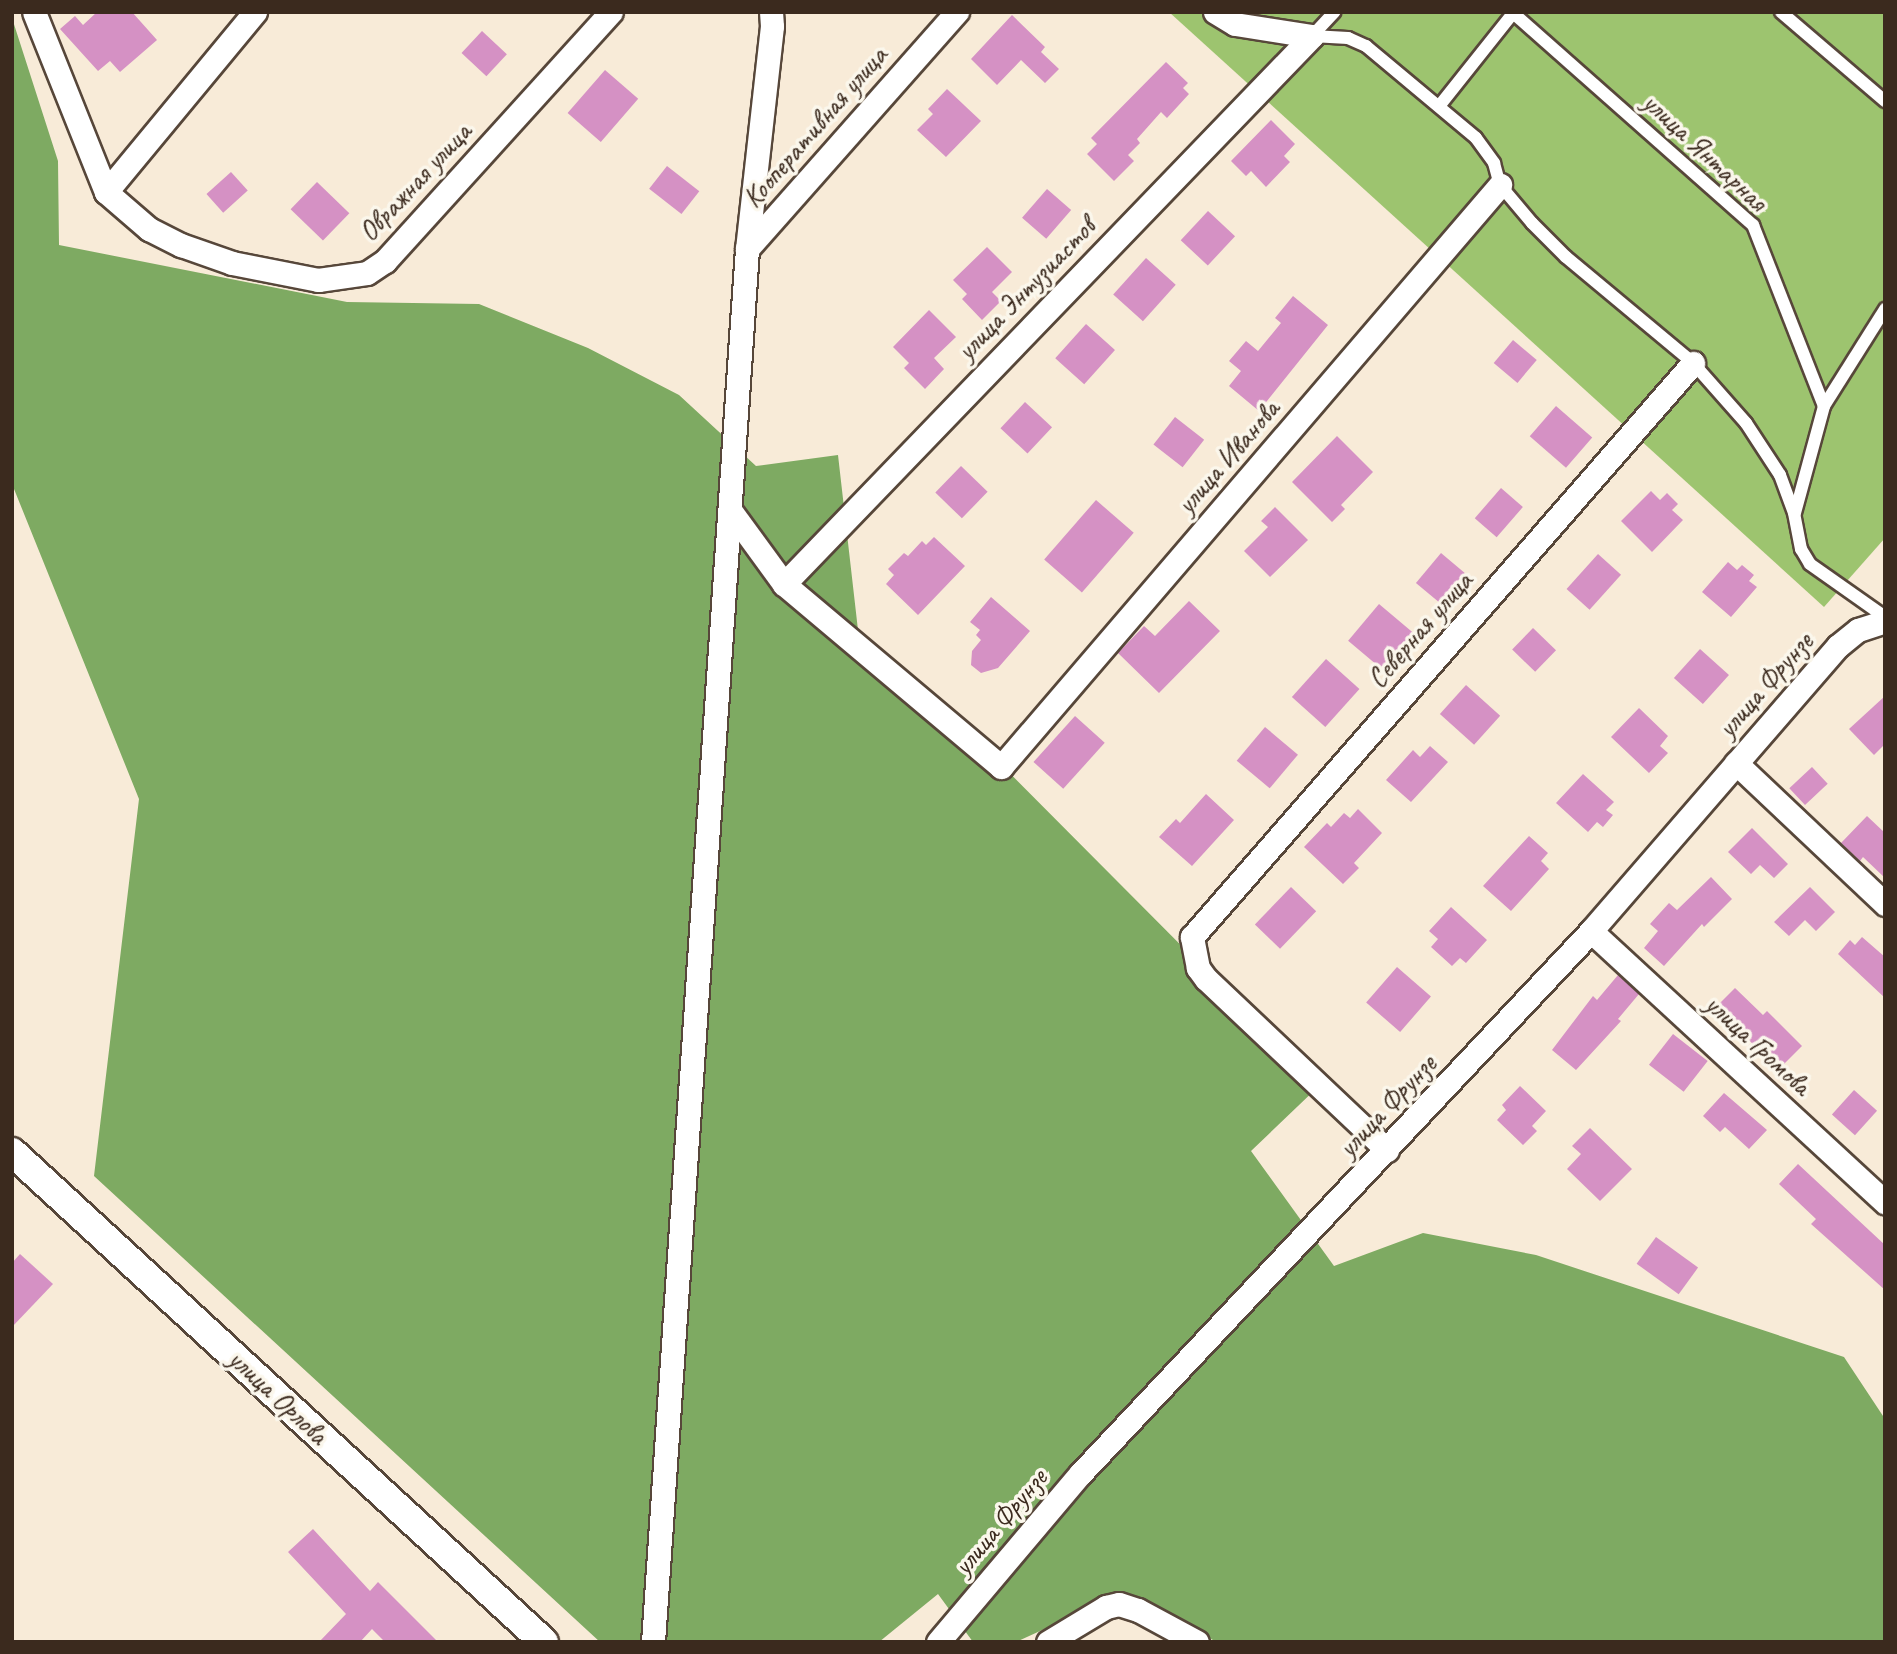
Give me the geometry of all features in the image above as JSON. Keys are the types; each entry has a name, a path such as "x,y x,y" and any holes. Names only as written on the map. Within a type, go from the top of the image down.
{"street":[{"path":"34,12 106,192 254,12"},
{"name":"Овражная улица","path":"106,192 149,229 181,245 232,263 318,280 367,273 385,261 611,12"},
{"path":"653,1642 747,249 772,26 771,12"},
{"name":"Кооперативная улица","path":"747,249 957,12"},
{"path":"1215,12 1235,24 1312,36"},
{"name":"улица Энтузиастов","path":"784,584 1312,36"},
{"name":"улица Иванова","path":"784,584 1002,767 1500,185"},
{"name":"Северная улица","path":"1387,1150 1206,979 1196,960 1192,937 1693,363"},
{"path":"730,510 784,584"},
{"name":"улица Фрунзе","path":"938,1642 1081,1474 1591,932 1838,646 1858,630 1885,619"},
{"path":"1736,763 1885,904"},
{"name":"улица Громова","path":"1591,932 1885,1202"},
{"name":"улица Орлова","path":"12,1152 544,1642"},
{"path":"1048,1642 1106,1608 1119,1604 1138,1610 1197,1642"}],"lane":[{"path":"1312,36 1334,12"},
{"path":"1781,12 1885,101"},
{"path":"1440,105 1513,13"},
{"name":"улица Янтарная","path":"1513,13 1754,225 1824,406"},
{"path":"1312,36 1348,38 1366,46 1440,105 1476,138 1494,163 1500,185 1566,257 1693,363 1722,393 1763,447 1780,475 1794,513 1801,549 1810,564 1885,619"},
{"path":"1794,513 1824,406 1885,309"}],"green space":[{"path":"1169,12 1885,12 1885,538 1824,607"},
{"path":"12,18 58,161 59,245 347,302 479,304 588,348 679,395 756,466 838,455 858,630 929,692 1320,1085 1251,1151 1334,1266 1423,1233 1536,1255 1844,1357 1885,1419 1885,1642 1217,1642 1121,1594 1016,1642 973,1642 938,1594 879,1642 600,1642 94,1176 139,799 12,484"}],"building":[{"path":"97,12 132,12 157,40 120,72 110,61 98,71 60,29 75,16 83,25"},
{"path":"1012,15 1045,47 1041,52 1059,69 1045,83 1021,60 997,85 971,59"},
{"path":"482,31 507,54 486,76 462,53"},
{"path":"1166,62 1188,83 1183,88 1189,94 1167,118 1161,112 1137,139 1140,143 1128,155 1134,161 1114,181 1087,154 1097,144 1091,138"},
{"path":"605,70 638,99 601,142 568,113"},
{"path":"947,89 981,121 946,157 917,130 933,114 928,109"},
{"path":"1271,120 1295,144 1284,156 1290,162 1266,187 1251,171 1246,176 1231,161"},
{"path":"667,166 699,191 681,214 649,189"},
{"path":"231,172 248,191 223,213 206,194"},
{"path":"317,182 349,213 323,241 291,209"},
{"path":"1047,189 1071,210 1046,239 1022,218"},
{"path":"1208,211 1235,236 1208,265 1181,240"},
{"path":"987,247 1012,272 992,292 1001,301 982,320 962,299 967,294 953,280"},
{"path":"1146,258 1176,285 1143,321 1113,294"},
{"path":"1293,296 1328,325 1259,411 1229,386 1241,371 1229,361 1246,341 1258,351 1281,323 1275,318"},
{"path":"929,310 956,337 934,358 944,369 925,389 904,368 909,363 893,347"},
{"path":"1086,324 1115,350 1084,384 1055,358"},
{"path":"1513,340 1537,360 1517,383 1494,363"},
{"path":"1025,402 1052,427 1028,454 1000,428"},
{"path":"1556,406 1592,437 1566,468 1530,436"},
{"path":"1175,417 1204,440 1183,467 1153,445"},
{"path":"1337,436 1373,472 1341,505 1345,509 1332,522 1292,482"},
{"path":"961,466 988,492 962,518 935,493"},
{"path":"1501,488 1523,507 1497,537 1475,518"},
{"path":"1651,491 1660,500 1667,493 1678,504 1672,510 1683,520 1652,552 1621,521"},
{"path":"1096,500 1134,533 1082,592 1044,560"},
{"path":"1275,507 1308,540 1270,577 1244,551 1268,527 1261,521"},
{"path":"934,537 965,566 918,615 886,584 894,575 888,569 904,553 908,556 922,541 926,545"},
{"path":"1441,553 1465,573 1440,603 1416,583"},
{"path":"1598,554 1621,575 1590,610 1567,589"},
{"path":"1728,562 1737,570 1742,565 1754,575 1749,581 1757,587 1731,617 1702,592"},
{"path":"991,597 1030,631 998,668 981,673 971,665 972,651 981,640 976,635 980,630 970,622"},
{"path":"1189,601 1220,631 1159,693 1118,653 1144,626 1155,636"},
{"path":"1379,604 1413,633 1383,670 1348,641"},
{"path":"1533,628 1556,650 1535,672 1512,650"},
{"path":"1700,649 1729,675 1703,704 1674,678"},
{"path":"1326,659 1359,689 1325,727 1292,697"},
{"path":"1466,685 1500,716 1474,745 1440,714"},
{"path":"1885,696 1885,744 1874,755 1849,729"},
{"path":"1639,708 1668,736 1660,746 1668,753 1649,773 1611,737"},
{"path":"1075,716 1105,743 1063,789 1034,762"},
{"path":"1265,727 1298,755 1270,788 1237,761"},
{"path":"1430,746 1448,762 1411,802 1386,780 1413,750 1420,757"},
{"path":"1812,767 1828,784 1805,805 1789,788"},
{"path":"1583,774 1614,802 1606,810 1613,815 1603,827 1597,822 1588,832 1556,803"},
{"path":"1206,794 1234,820 1192,866 1159,837 1176,819 1180,823"},
{"path":"1358,809 1382,833 1354,863 1359,868 1343,884 1304,847 1327,823 1331,827 1344,813 1350,818"},
{"path":"1867,816 1885,833 1885,878 1863,857 1860,861 1841,843"},
{"path":"1752,828 1788,864 1774,878 1760,865 1751,874 1728,852"},
{"path":"1529,836 1548,853 1541,861 1549,869 1511,911 1483,886"},
{"path":"1711,877 1732,899 1704,927 1702,924 1664,966 1644,948 1658,931 1650,924 1669,903 1677,910"},
{"path":"1291,887 1316,911 1280,949 1255,924"},
{"path":"1810,887 1835,912 1816,931 1805,920 1789,936 1774,922"},
{"path":"1451,907 1487,940 1466,963 1460,958 1452,966 1431,947 1438,939 1429,931"},
{"path":"1862,937 1885,957 1885,998 1838,954 1850,940 1855,945"},
{"path":"1397,967 1431,997 1400,1032 1366,1002"},
{"path":"1618,975 1639,994 1618,1019 1621,1021 1576,1070 1552,1050 1593,996 1597,1000"},
{"path":"1735,988 1763,1015 1767,1011 1802,1046 1779,1069 1715,1008"},
{"path":"1673,1034 1708,1061 1684,1092 1649,1065"},
{"path":"1520,1086 1546,1111 1532,1126 1537,1131 1523,1145 1497,1120 1506,1110 1502,1105"},
{"path":"1854,1090 1877,1111 1855,1135 1832,1115"},
{"path":"1724,1093 1767,1130 1749,1149 1725,1127 1720,1132 1703,1116"},
{"path":"1590,1128 1632,1169 1600,1201 1567,1169 1581,1154 1572,1146"},
{"path":"1798,1164 1885,1245 1885,1290 1811,1224 1816,1219 1779,1184"},
{"path":"1656,1237 1698,1268 1679,1294 1637,1264"},
{"path":"20,1254 53,1284 12,1327 12,1263"},
{"path":"313,1529 370,1591 378,1582 438,1642 385,1642 372,1629 360,1642 319,1642 346,1614 288,1552"}]}
